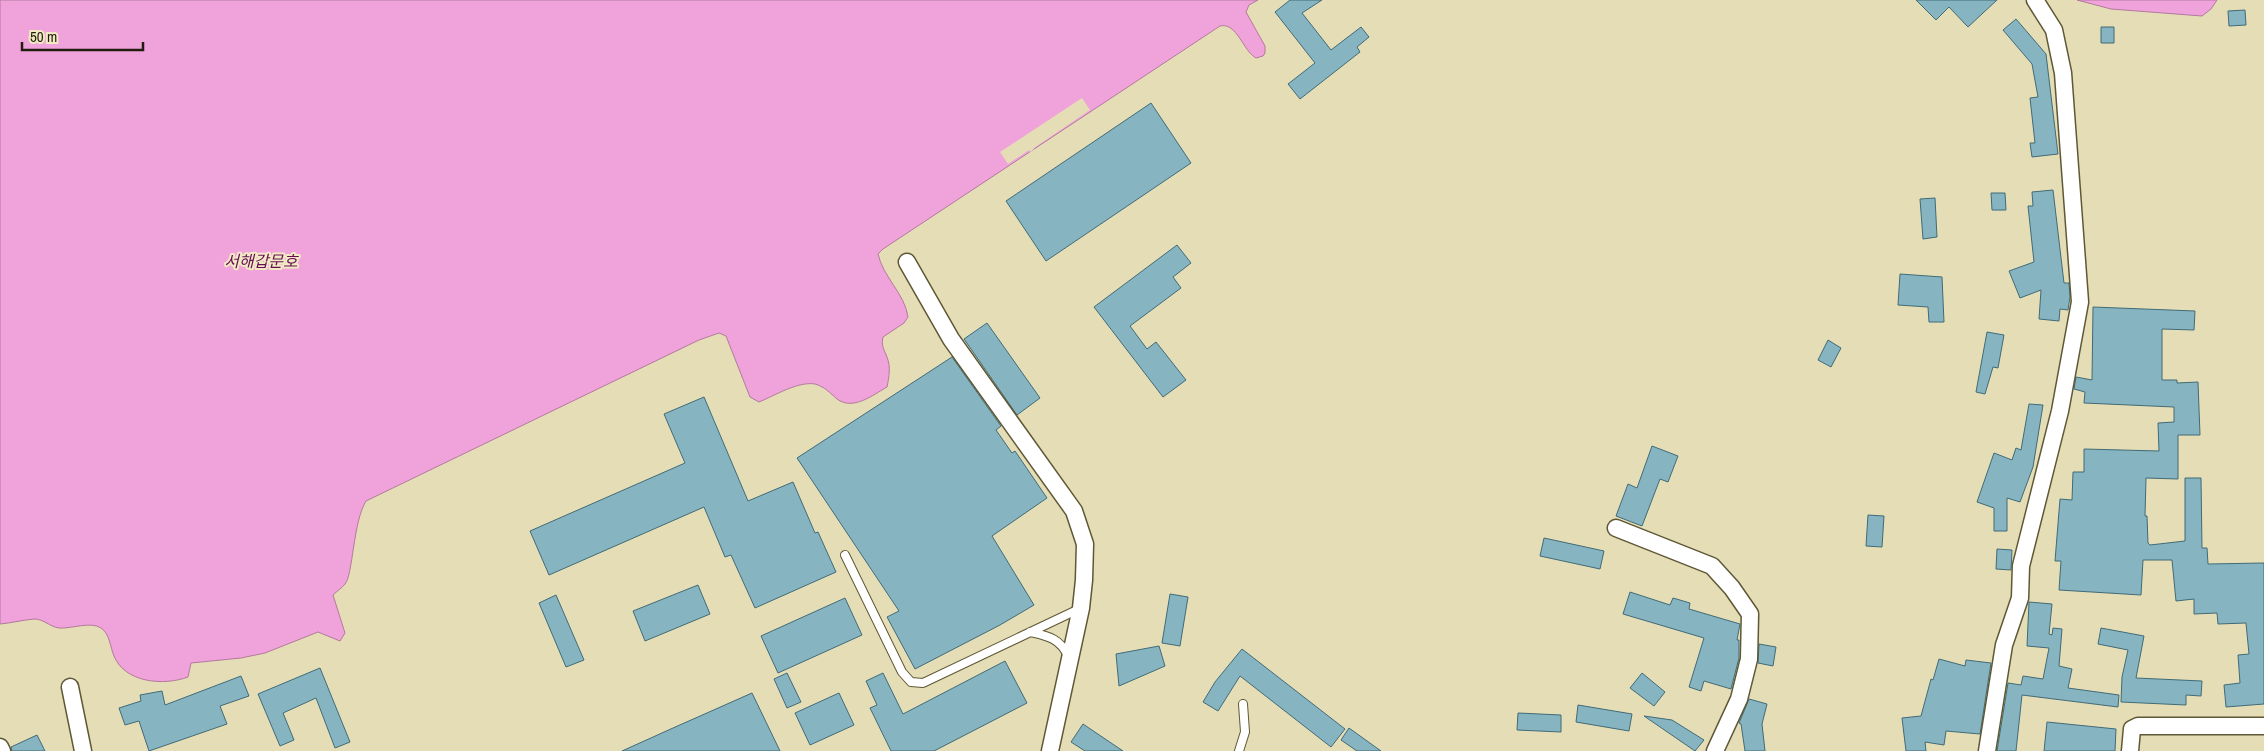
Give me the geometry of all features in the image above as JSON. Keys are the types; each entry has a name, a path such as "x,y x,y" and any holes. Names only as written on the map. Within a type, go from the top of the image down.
{"street":[{"path":"1987,751 2004,645 2020,598 2021,566 2060,411 2080,302 2063,73 2054,30 2035,0"},
{"path":"907,262 951,339 1074,511 1085,544 1081,608 1050,751"},
{"path":"1616,528 1712,566 1732,588 1750,614 1749,659 1739,699 1715,751"},
{"path":"70,687 83,751"},
{"path":"2130,751 2132,729 2138,726 2264,726"},
{"path":"0,747 2,751"}],"lane":[{"path":"845,555 902,672 911,682 923,683 1081,608"},
{"path":"1029,632 1050,636 1064,646 1070,660"},
{"path":"1242,749 1245,732 1243,704"}],"water":[{"name":"서해갑문호","path":"0,0 1258,0 1249,5 1246,12 1265,46 1265,53 1263,56 1256,58 1231,28 1220,26 883,249 878,254 884,270 903,301 908,317 904,323 883,337 883,345 889,364 889,376 887,387 876,394 856,403 843,402 819,385 808,384 794,387 759,402 750,397 726,336 719,333 699,340 366,501 358,522 348,579 333,595 345,633 340,641 318,632 265,653 241,658 191,663 188,677 178,680 157,681 136,677 119,665 106,634 97,626 86,625 59,628 34,619 0,624"},
{"path":"2077,0 2217,0 2211,9 2202,16 2111,9"}],"pier":[{"path":"1082,98 1090,110 1030,152 1029,150 1008,164 1000,152"}],"building":[{"path":"1290,0 1322,0 1302,13 1331,50 1361,27 1369,37 1357,47 1360,52 1300,99 1288,84 1315,63 1275,12"},
{"path":"1916,0 1997,0 1968,27 1949,7 1936,20"},
{"path":"2245,10 2246,25 2229,26 2228,11"},
{"path":"2016,19 2046,54 2058,154 2032,157 2030,143 2035,143 2030,98 2038,97 2032,64 2003,30"},
{"path":"2101,27 2114,27 2114,43 2101,43"},
{"path":"1151,103 1191,163 1046,261 1006,201"},
{"path":"2053,190 2064,283 2069,283 2070,297 2068,310 2060,309 2059,321 2039,319 2041,290 2020,298 2009,271 2034,262 2028,206 2033,206 2032,192"},
{"path":"1991,193 2005,193 2006,210 1992,210"},
{"path":"1935,198 1937,237 1923,239 1920,199"},
{"path":"1177,245 1191,263 1173,277 1181,288 1130,326 1147,349 1156,342 1186,380 1163,397 1094,307"},
{"path":"1900,274 1942,277 1944,322 1929,322 1928,307 1898,305"},
{"path":"2093,307 2195,311 2194,330 2162,329 2162,380 2177,380 2177,383 2198,382 2200,435 2178,435 2178,479 2146,478 2145,516 2147,516 2148,543 2150,545 2185,541 2185,478 2201,478 2202,548 2207,548 2208,564 2264,563 2264,704 2226,707 2224,685 2240,683 2238,655 2249,654 2246,623 2218,624 2217,613 2194,614 2194,599 2176,601 2172,560 2143,560 2141,595 2059,590 2061,561 2055,561 2060,499 2072,500 2073,472 2084,472 2084,449 2159,451 2158,423 2174,422 2174,407 2084,403 2085,392 2074,389 2076,377 2092,380"},
{"path":"987,323 1040,398 1017,415 964,339"},
{"path":"1987,332 2004,335 1998,368 1993,367 1985,394 1976,392"},
{"path":"1828,340 1841,348 1831,367 1818,360"},
{"path":"952,357 1001,426 996,430 1012,453 1015,451 1047,498 992,536 1034,605 1000,625 915,669 887,617 899,611 797,458"},
{"path":"704,397 748,501 793,482 815,533 818,532 836,572 755,608 731,555 725,557 704,507 549,575 530,531 685,463 664,414"},
{"path":"2029,404 2043,405 2033,467 2020,502 2007,498 2007,531 1994,531 1994,508 1977,502 1994,453 2012,460 2016,448 2021,450"},
{"path":"1652,446 1678,456 1668,482 1660,479 1642,526 1616,516 1628,484 1637,488"},
{"path":"1868,515 1884,516 1882,547 1866,546"},
{"path":"1544,538 1604,551 1600,569 1540,556"},
{"path":"1997,549 2012,550 2011,570 1996,569"},
{"path":"698,585 710,614 645,641 633,611"},
{"path":"1630,592 1670,605 1673,598 1690,603 1689,609 1740,624 1737,640 1739,640 1739,658 1731,689 1704,681 1701,691 1689,687 1704,638 1623,614"},
{"path":"1170,594 1188,597 1180,646 1162,643"},
{"path":"556,595 584,660 566,667 539,603"},
{"path":"845,598 862,635 778,673 761,636"},
{"path":"2029,602 2052,604 2049,634 2052,635 2053,628 2062,629 2059,666 2072,669 2068,688 2119,695 2118,707 2022,695 2016,751 1997,751 2008,683 2021,685 2023,676 2043,679 2049,648 2027,646"},
{"path":"2101,628 2144,636 2136,678 2202,681 2201,696 2186,695 2186,705 2121,702 2122,677 2128,650 2098,644"},
{"path":"1759,644 1776,647 1773,666 1758,663"},
{"path":"1159,646 1165,666 1119,686 1116,654"},
{"path":"1242,649 1345,729 1331,747 1240,676 1218,711 1203,702 1215,682"},
{"path":"1939,659 1965,666 1966,660 1991,663 1980,734 1946,731 1944,745 1925,742 1926,751 1906,751 1902,718 1921,716 1931,679 1933,680"},
{"path":"1005,661 1027,703 934,751 891,751 870,708 877,705 866,681 883,673 903,714"},
{"path":"320,668 350,742 335,748 316,698 283,713 294,740 280,746 258,694"},
{"path":"787,673 801,702 787,708 774,679"},
{"path":"1642,673 1665,692 1654,706 1630,688"},
{"path":"241,676 249,696 220,706 227,724 149,751 139,721 125,725 119,708 141,701 140,695 162,691 165,705"},
{"path":"752,693 780,751 622,751 673,728"},
{"path":"839,693 854,725 810,745 795,713"},
{"path":"1749,699 1767,704 1762,724 1765,751 1745,751 1741,724 1739,723"},
{"path":"1578,705 1632,714 1629,731 1576,722"},
{"path":"1518,713 1561,715 1561,732 1517,730"},
{"path":"1644,716 1672,720 1704,740 1695,751"},
{"path":"2047,722 2116,729 2115,751 2044,751"},
{"path":"1083,724 1123,751 1085,751 1071,742"},
{"path":"1349,728 1381,751 1357,751 1341,740"},
{"path":"37,735 45,751 12,751 11,747"}]}
